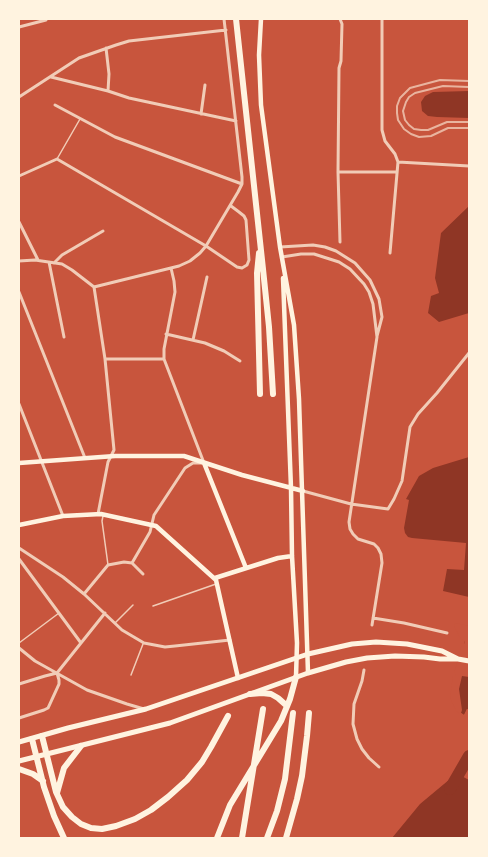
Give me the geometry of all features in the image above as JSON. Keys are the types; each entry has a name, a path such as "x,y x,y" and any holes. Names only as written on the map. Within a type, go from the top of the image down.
{"highway":[{"path":"236,19 261,242 260,394"},
{"path":"236,19 265,259"},
{"path":"260,269 270,340 273,394"},
{"path":"217,838 228,810 278,726 287,706 296,677"},
{"path":"250,694 271,694 287,706"},
{"path":"242,838 263,709"},
{"path":"268,838 285,779 293,713"},
{"path":"286,838 302,776 309,713"},
{"path":"42,736 61,804 78,822 87,827 98,829 120,825 135,819 151,810 168,797 195,771 212,747 228,716"},
{"path":"32,739 54,816 64,838"},
{"path":"57,794 64,768 81,746"},
{"path":"19,769 33,774 43,781"}],"main road":[{"path":"261,19 259,55 261,105 282,257 291,488 296,677"},
{"path":"282,263 294,328 299,399 308,673"},
{"path":"19,463 112,456 184,456 194,458 204,463 242,475 302,491"},
{"path":"204,463 246,568"},
{"path":"19,525 63,516 104,514 152,524 160,529 215,578 238,678"},
{"path":"215,578 278,558 292,556"},
{"path":"19,742 68,728 146,709 308,654 359,643 384,642 411,645 442,651 458,659"},
{"path":"19,761 170,723 296,677 355,660 395,656 458,659 469,661"},
{"path":"19,738 32,739"}],"street":[{"path":"94,287 171,268 190,261 206,246 231,206 242,184 224,19"},
{"path":"340,19 342,24 341,61 339,68 338,172 340,242"},
{"path":"382,19 382,130 385,141 395,154 398,162 390,253"},
{"path":"19,27 33,21 46,20"},
{"path":"19,97 79,58 106,48 130,41 226,30"},
{"path":"106,48 109,61 108,91"},
{"path":"51,77 108,91 129,98 236,121"},
{"path":"202,114 205,85"},
{"path":"55,105 115,137 242,184"},
{"path":"19,176 57,159 206,246 237,267 245,267 249,260 246,220 244,216 231,206"},
{"path":"398,162 469,166"},
{"path":"338,172 397,172"},
{"path":"19,222 38,260"},
{"path":"54,263 62,255 103,231"},
{"path":"280,247 313,245 336,251 355,263 370,280 379,299 382,321 377,338 349,522 351,532 357,538 375,545 381,554 382,563 372,625"},
{"path":"282,257 301,254 316,254 335,260 350,269 365,286 372,299 377,338"},
{"path":"19,261 38,260 68,267 94,287 105,359 114,446 112,456 108,462 98,514"},
{"path":"49,262 64,338"},
{"path":"132,563 150,532 154,515 186,466 193,463 204,463 164,359 166,334 175,292 171,268"},
{"path":"193,340 207,277"},
{"path":"19,292 85,458"},
{"path":"166,334 215,347 240,362"},
{"path":"302,491 351,504 388,509 402,481 410,427 418,414 437,394 469,353"},
{"path":"105,359 164,359"},
{"path":"19,404 63,516"},
{"path":"19,548 63,577 84,594 129,636 144,643 165,647 230,640"},
{"path":"19,559 81,643"},
{"path":"84,594 108,565 124,562 132,563 143,574"},
{"path":"19,684 57,673 105,613"},
{"path":"373,618 404,623 447,633"},
{"path":"19,648 28,656 91,692 146,709"},
{"path":"364,670 354,704 353,724 356,739 362,749 379,767"},
{"path":"19,718 44,710 49,706 59,684 57,673"}],"lane":[{"path":"57,159 80,119"},
{"path":"104,514 102,521 108,565"},
{"path":"153,606 217,584"},
{"path":"115,623 133,605"},
{"path":"19,643 59,614"},
{"path":"131,675 144,643"}],"shaded area":[{"path":"469,91 469,118 428,116 422,111 421,102 425,96 433,92"},
{"path":"469,206 469,313 439,322 428,313 431,296 439,293 435,278 441,233"},
{"path":"469,457 469,597 443,591 447,569 464,570 466,543 412,538 408,537 404,528 409,500 406,499 419,476 433,468"},
{"path":"469,626 469,710 467,709 464,715 457,710 456,674"},
{"path":"454,772 469,780 469,838 392,838 420,804 450,779"}],"pier":[{"path":"455,623 469,626 469,677 462,676 459,689 462,710 461,713 464,715 467,709 469,710 464,717 456,711 450,698 453,676 456,674 454,674 462,643 464,644 465,641 461,639 454,626"}],"waterway":[{"path":"450,789 469,756"}],"railway":[{"path":"469,81 440,80 410,88 400,98 397,106 398,120 404,129 419,137 431,136 448,128 469,128"},
{"path":"469,87 443,86 415,93 409,97 403,111 405,120 414,129 428,130 447,122 469,122"}]}
